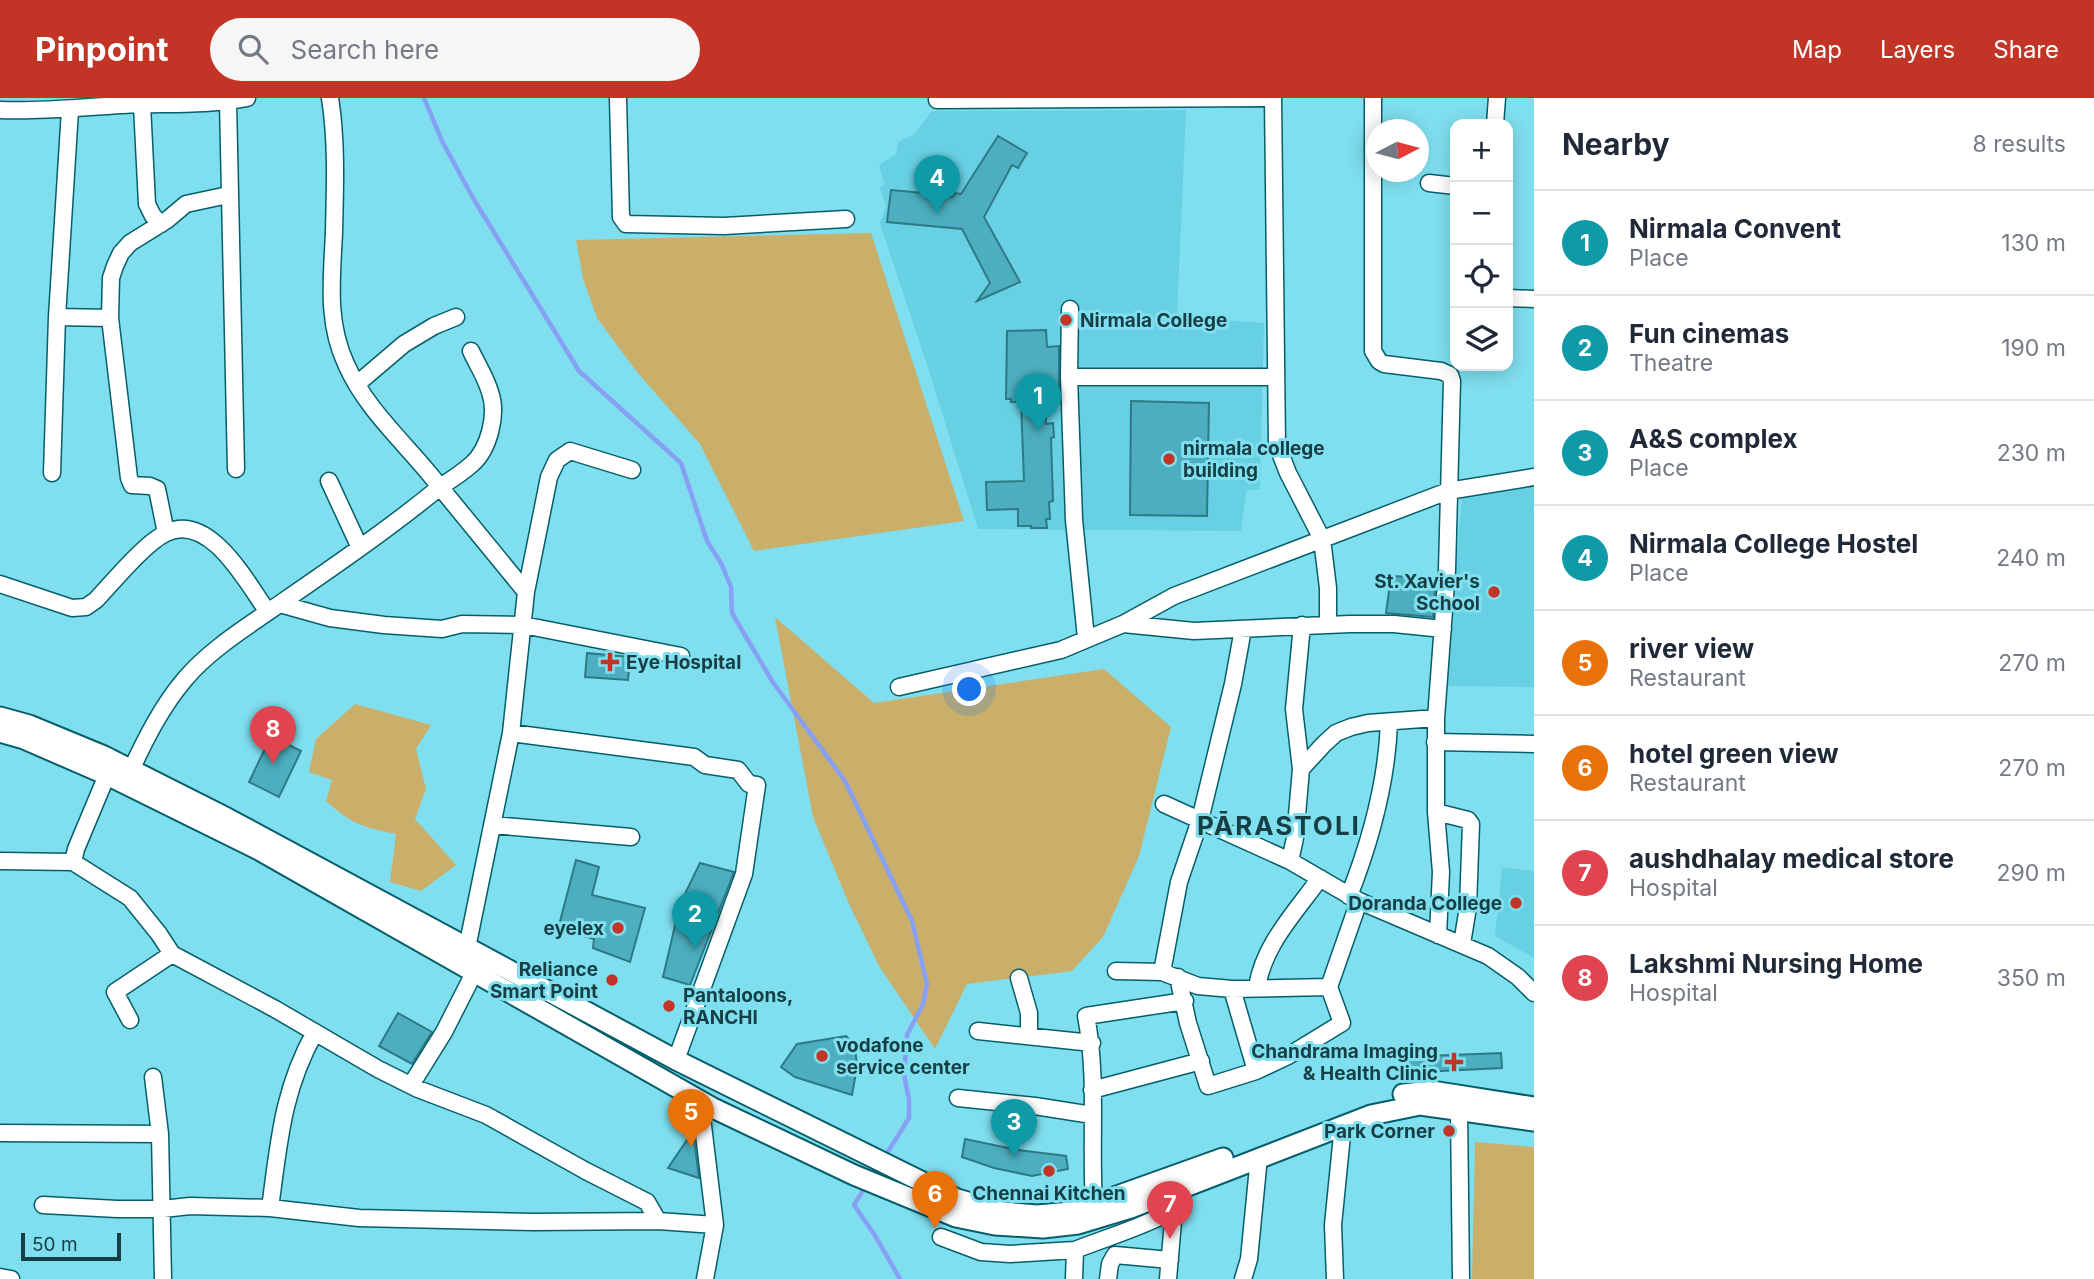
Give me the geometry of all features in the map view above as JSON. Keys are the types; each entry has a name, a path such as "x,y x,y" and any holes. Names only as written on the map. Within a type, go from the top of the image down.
{"main road":[{"path":"0,717 57,736 279,845 676,1060 863,1151 956,1216 995,1225 1043,1228 1078,1224 1171,1202 1259,1157 1371,1115 1420,1104 1460,1111 1532,1110"},
{"path":"0,732 24,739 107,775 259,850 700,1101 854,1175 1002,1212 1037,1215 1072,1212 1273,1141 1364,1105 1401,1095 1432,1091 1532,1110"},
{"path":"814,1155 821,1132"}],"street":[{"path":"0,110 53,104 70,110 207,100 228,102 247,98"},
{"path":"330,98 334,166 331,313 340,351 357,384 379,417 526,592"},
{"path":"618,98 621,217 626,224 724,226 846,219"},
{"path":"937,100 1264,98"},
{"path":"1273,98 1277,445 1288,473 1322,539 1328,588 1328,624"},
{"path":"1373,98 1374,351 1379,361 1384,363 1441,370 1450,375 1452,397 1447,570 1435,742 1436,812 1441,872 1438,935"},
{"path":"1495,119 1497,98"},
{"path":"228,102 236,468"},
{"path":"142,105 147,204 161,224"},
{"path":"51,473 57,317 70,110"},
{"path":"1429,183 1450,185"},
{"path":"166,533 157,489 132,485 129,478 110,317 111,278 121,253 137,238 161,224 186,204 228,195"},
{"path":"1513,298 1534,299"},
{"path":"1070,309 1069,377 1074,520 1086,638"},
{"path":"57,317 110,317"},
{"path":"357,384 404,344 434,326 456,317"},
{"path":"131,770 161,710 186,678 244,627 359,548 473,463 482,453 492,418 491,393 471,351"},
{"path":"1069,377 1275,377"},
{"path":"467,948 511,733 526,592 544,497 557,460 570,451 632,470"},
{"path":"899,687 1061,650 1123,624 1174,596 1448,491 1534,477"},
{"path":"329,481 359,548"},
{"path":"0,584 72,608 86,607 166,533 189,530 212,539 274,608 384,625 442,629 462,624 523,625 681,656"},
{"path":"1123,624 1194,631 1328,624 1394,624 1443,629"},
{"path":"1290,861 1295,838 1301,769 1294,709 1302,625"},
{"path":"1162,972 1179,882 1200,820 1233,684 1243,629"},
{"path":"1301,769 1336,733 1368,723 1436,718"},
{"path":"1178,977 1188,1023 1208,1086 1256,1071 1288,1056 1342,1023 1329,987 1378,807 1389,722"},
{"path":"511,733 694,757 705,765 738,770 750,783 757,785 744,874 676,1060"},
{"path":"1435,742 1534,744"},
{"path":"73,862 107,775"},
{"path":"1164,804 1290,861 1354,898 1462,944 1503,965 1534,993"},
{"path":"1436,812 1468,820 1471,824 1468,907 1462,944"},
{"path":"492,825 631,837"},
{"path":"0,861 73,862 130,898 159,933 172,954 411,1085 486,1115 647,1202 658,1221"},
{"path":"1258,988 1260,970 1271,945 1320,878"},
{"path":"130,1020 115,992 172,954"},
{"path":"1116,971 1162,972 1198,986 1232,989 1329,987"},
{"path":"411,1085 444,1032 474,973"},
{"path":"1019,978 1029,1013 1029,1036"},
{"path":"1232,989 1256,1071"},
{"path":"1094,1204 1091,1043 1086,1016 1185,1000"},
{"path":"978,1031 1091,1043"},
{"path":"271,1208 285,1103 301,1057 315,1032"},
{"path":"1092,1090 1200,1061"},
{"path":"153,1077 160,1133 163,1279"},
{"path":"958,1098 1091,1115"},
{"path":"700,1101 715,1225 705,1279"},
{"path":"1460,1111 1461,1279"},
{"path":"1335,1279 1333,1225 1343,1125"},
{"path":"0,1133 160,1133"},
{"path":"1243,1279 1249,1259 1259,1157"},
{"path":"941,1237 981,1252 1010,1254 1075,1250 1158,1219 1171,1202"},
{"path":"1168,1279 1171,1202"},
{"path":"43,1205 163,1209 190,1206 271,1208 359,1218 534,1222 658,1221 715,1225"},
{"path":"1074,1279 1075,1250"},
{"path":"1108,1279 1110,1264 1115,1255 1170,1260"},
{"path":"0,1277 11,1279"}],"shaded area":[{"name":"Nirmala College","path":"1186,110 1177,317 1264,323 1260,489 1246,491 1241,531 978,529 880,224 886,206 880,189 884,183 879,165 896,154 898,142 914,134 932,111"},
{"path":"871,233 964,521 754,551 700,444 637,372 597,318 583,279 576,240"},
{"name":"St. Xavier's School","path":"1534,486 1534,687 1445,686 1462,497"},
{"path":"775,617 874,703 1104,669 1171,727 1139,856 1103,937 1072,971 967,984 935,1049 879,966 849,904 813,817"},
{"path":"355,704 431,725 416,749 426,789 415,819 456,865 421,891 390,882 396,834 366,827 343,815 326,801 332,780 309,772 316,739"},
{"name":"Doranda College","path":"1502,867 1534,871 1534,958 1495,936"},
{"path":"1475,1142 1534,1147 1534,1279 1472,1279"}],"building":[{"path":"998,136 1027,153 1018,168 1012,165 984,217 1020,282 977,301 990,283 962,229 887,222 891,190 935,196 953,197 955,193 961,194"},
{"path":"1046,330 1047,347 1059,346 1059,395 1045,396 1046,424 1053,423 1053,501 1049,502 1050,519 1046,519 1047,528 1031,528 1018,526 1018,509 987,510 986,482 1024,481 1021,402 1006,399 1007,331"},
{"name":"nirmala college building","path":"1131,401 1209,403 1207,516 1130,515"},
{"path":"1391,576 1436,578 1433,617 1386,613"},
{"path":"587,653 630,657 628,680 585,677"},
{"path":"271,736 301,751 279,797 249,782"},
{"path":"576,860 599,867 592,895 645,908 630,962 593,948 594,939 558,929"},
{"path":"700,863 734,872 690,985 663,977 680,904"},
{"path":"398,1013 432,1032 412,1064 379,1046"},
{"name":"vodafone service center","path":"846,1036 855,1046 857,1067 852,1095 795,1077 781,1067 797,1044"},
{"path":"1501,1053 1502,1068 1402,1073 1401,1057"},
{"path":"693,1131 699,1178 668,1168"},
{"path":"965,1139 1066,1156 1068,1169 1032,1176 994,1168 962,1157"}],"waterway":[{"path":"424,98 442,141 473,198 579,371 681,463 707,541 721,563 731,587 732,613 772,681 845,781 912,921 927,984 923,1004 907,1035 904,1075 909,1099 909,1118 884,1158"},
{"path":"866,1186 854,1205 900,1279"}],"place":[{"name":"Nirmala College Hostel","path":"937,213"},
{"name":"Nirmala College","path":"1066,320"},
{"name":"Nirmala Convent","path":"1038,431"},
{"name":"nirmala college building","path":"1169,459"},
{"name":"St. Xavier's School","path":"1494,592"},
{"name":"Eye Hospital","path":"610,662"},
{"name":"Lakshmi Nursing Home","path":"273,764"},
{"name":"Doranda College","path":"1516,903"},
{"name":"eyelex","path":"618,928"},
{"name":"Fun cinemas","path":"695,949"},
{"name":"Reliance Smart Point","path":"612,980"},
{"name":"Pantaloons, RANCHI","path":"669,1006"},
{"name":"vodafone service center","path":"822,1056"},
{"name":"Chandrama Imaging & Health Clinic","path":"1454,1062"},
{"name":"Park Corner","path":"1449,1131"},
{"name":"river view","path":"691,1147"},
{"name":"A&S complex","path":"1014,1157"},
{"name":"Chennai Kitchen","path":"1049,1171"},
{"name":"hotel green view","path":"935,1229"},
{"name":"aushdhalay medical store","path":"1170,1239"}],"district":[{"name":"PĀRASTOLI","path":"1279,825"}]}
